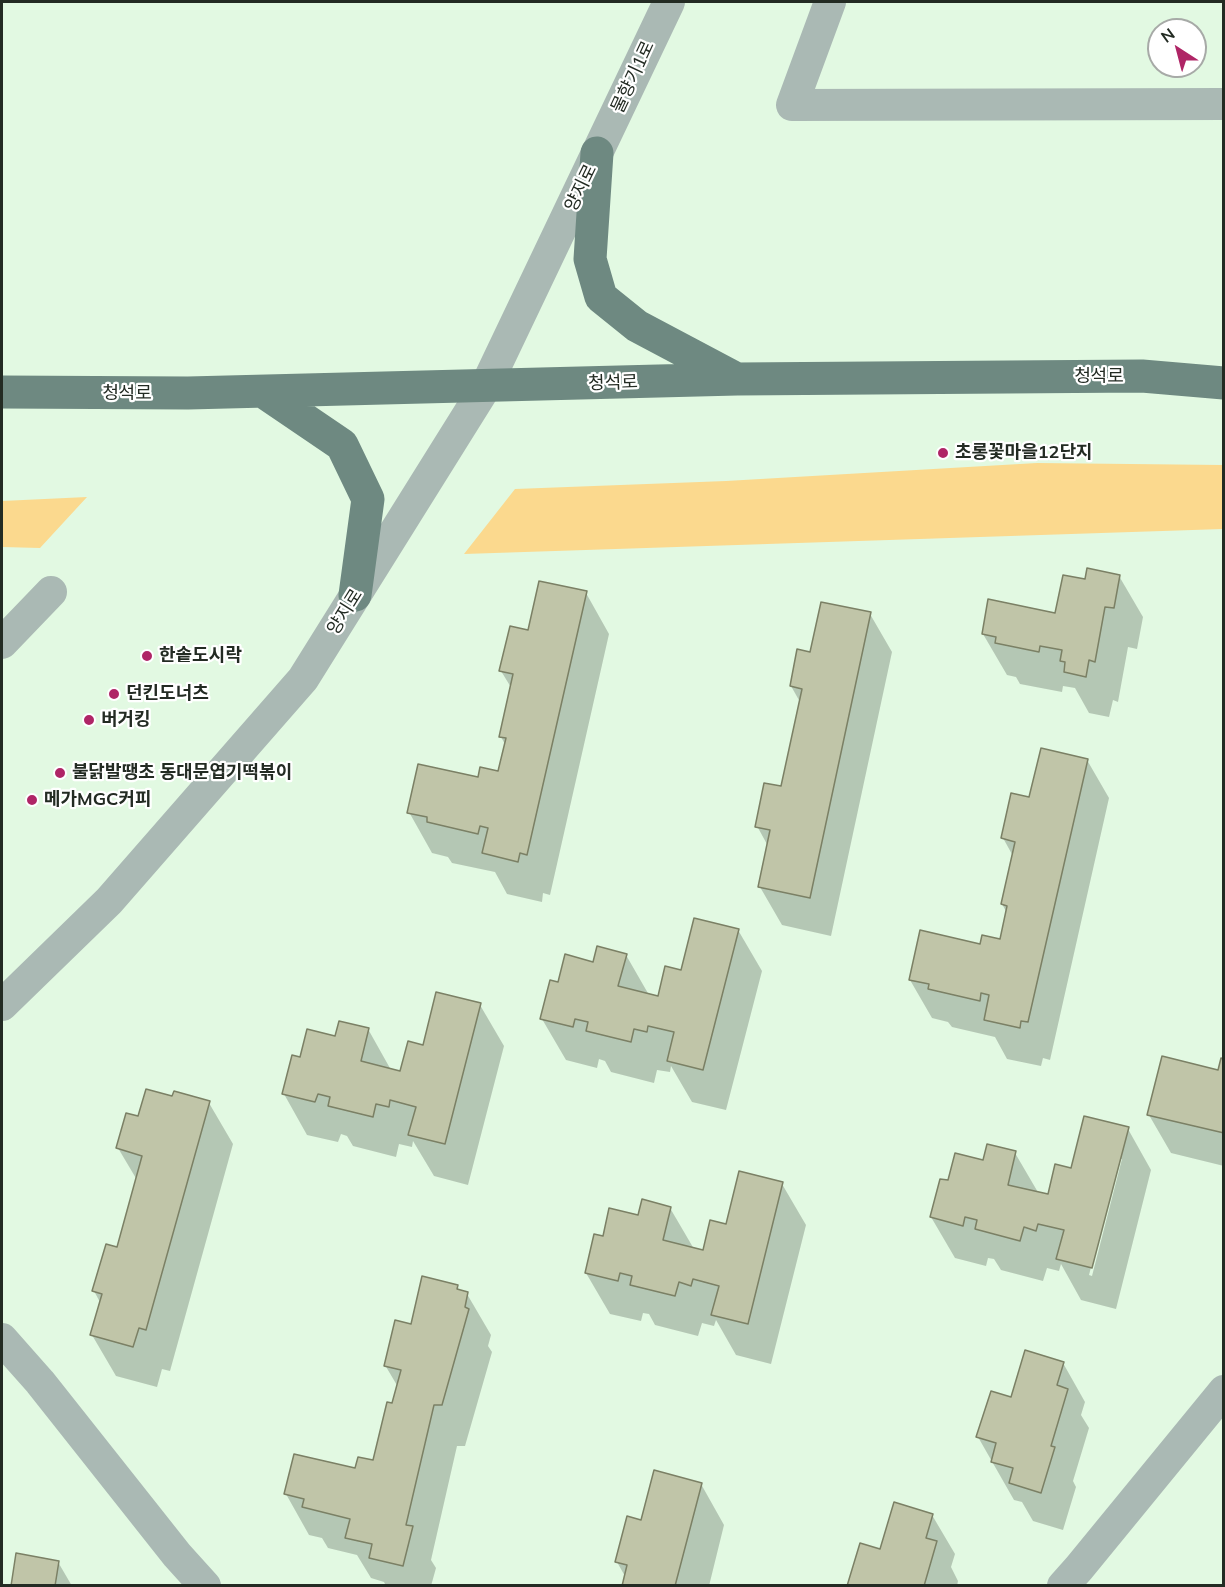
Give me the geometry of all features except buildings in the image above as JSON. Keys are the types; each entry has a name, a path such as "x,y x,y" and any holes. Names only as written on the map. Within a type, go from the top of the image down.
{"main road":[{"path":"597,153 590,259 601,297 637,326 737,379"},
{"name":"청석로","path":"2,392 148,394 737,379 1142,376 1224,384"},
{"path":"264,392 342,445 368,499 355,595"}],"street":[{"name":"물향기1로","path":"597,153 669,2"},
{"path":"830,2 792,105 1224,104"},
{"name":"양지로","path":"2,1005 110,901 303,679 486,387 597,153"},
{"path":"2,643 51,592"},
{"path":"2,1339 40,1382 205,1586"},
{"path":"1062,1586 1224,1391"}],"shaded area":[{"path":"1037,463 1223,465 1223,529 464,554 515,489 726,481"},
{"path":"87,497 40,548 2,547 2,501"}],"place":[{"name":"초롱꽃마을12단지","path":"943,453"},
{"name":"한솥도시락","path":"147,656"},
{"name":"던킨도너츠","path":"114,694"},
{"name":"버거킹","path":"89,720"},
{"name":"불닭발땡초 동대문엽기떡볶이","path":"60,773"},
{"name":"메가MGC커피","path":"32,800"}]}
